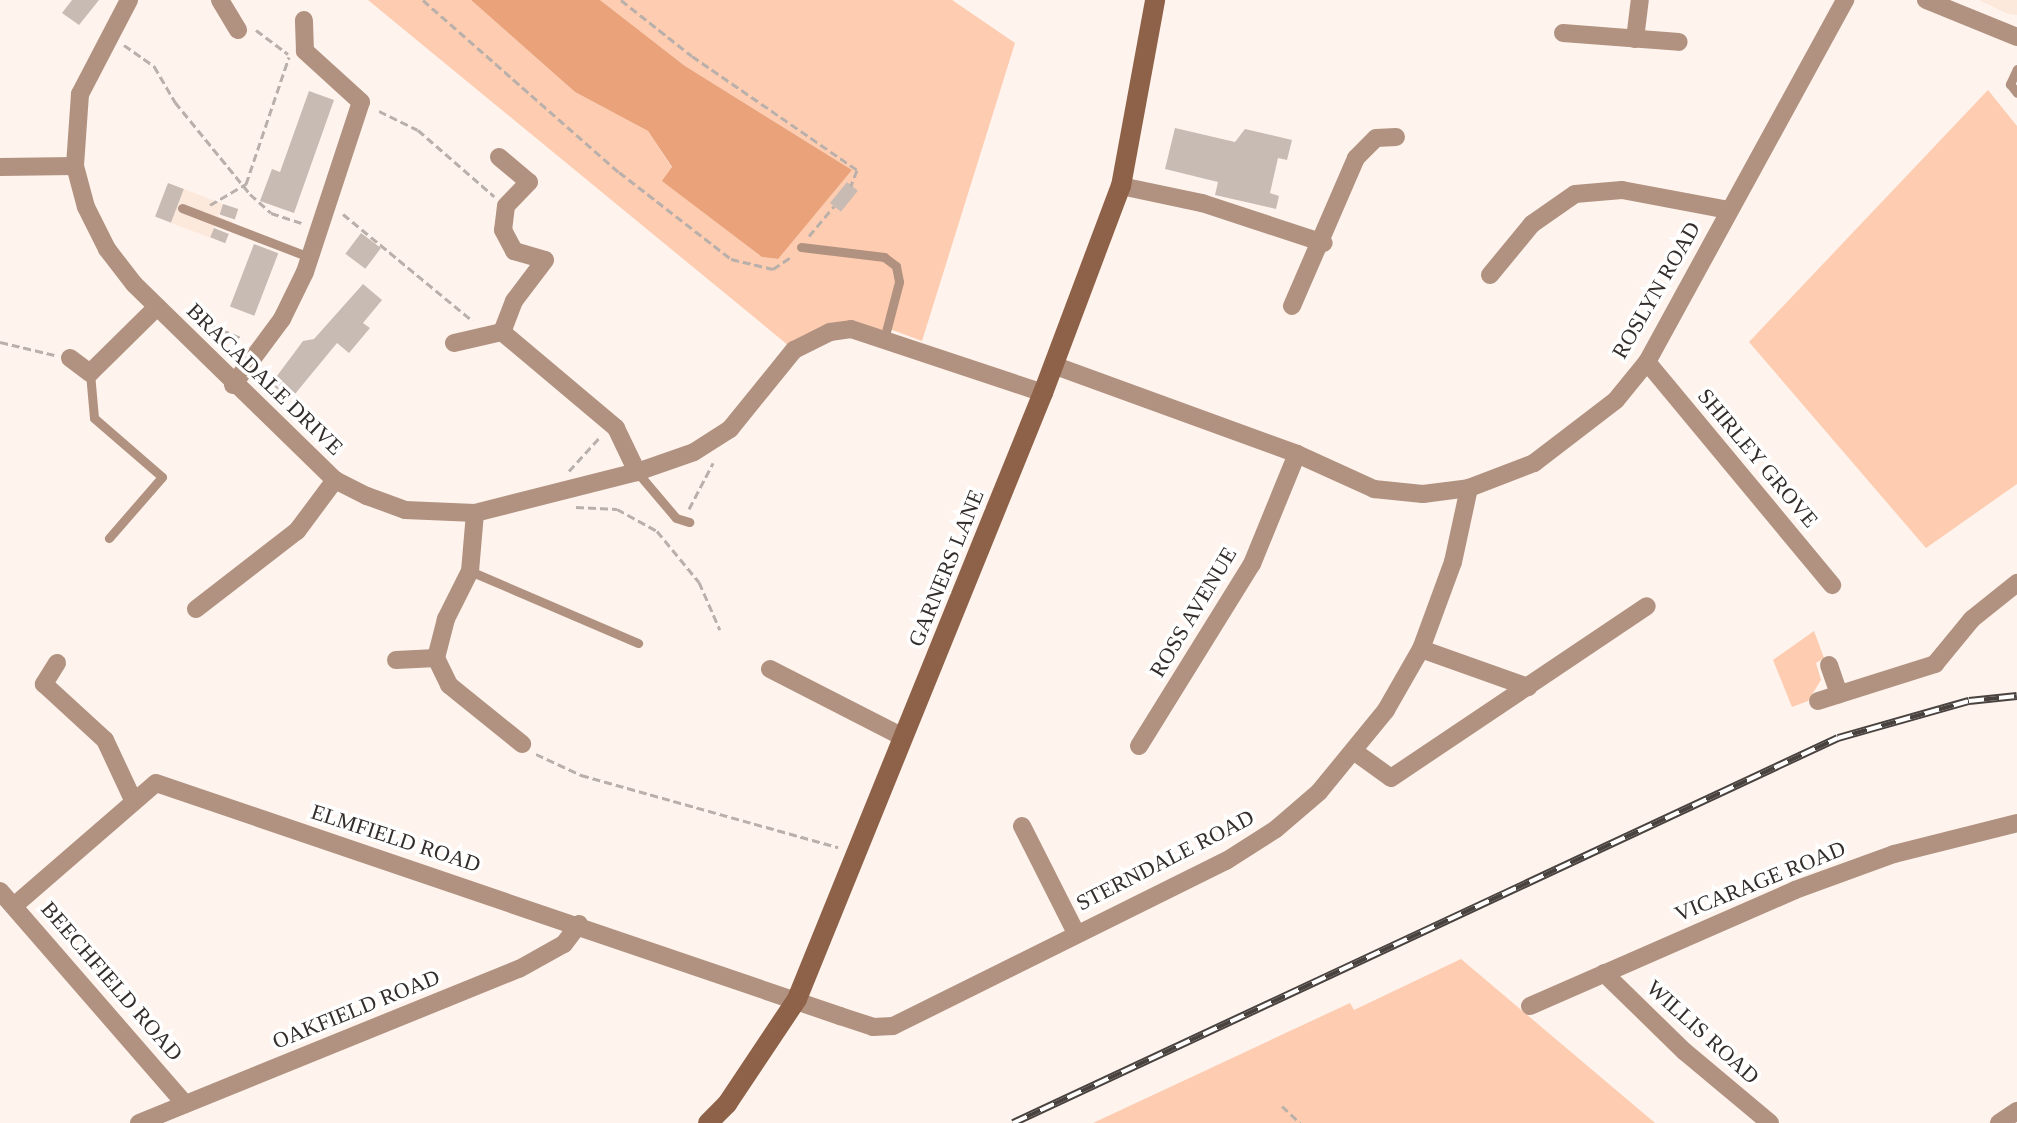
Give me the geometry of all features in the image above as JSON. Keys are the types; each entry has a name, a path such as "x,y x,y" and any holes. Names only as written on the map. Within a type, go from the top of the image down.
{"street":[{"name":"BRACADALE DRIVE","path":"129,0 80,94 75,166 86,207 107,249 157,307 233,385 335,480 405,510 475,513 637,472 694,452 730,429 794,350 823,333 851,329 1043,393"},
{"path":"220,0 238,30"},
{"name":"GARNERS LANE","path":"708,1123 727,1104 797,999 1043,393 1121,186 1155,0"},
{"path":"1635,39 1640,0"},
{"name":"ROSLYN ROAD","path":"1053,365 1297,454 1374,489 1423,494 1469,488 1534,463 1580,432 1616,400 1647,362 1845,0"},
{"path":"1926,0 1950,4 2017,37"},
{"path":"233,385 282,319 309,257 361,102 305,51 304,20"},
{"path":"1563,33 1679,42"},
{"path":"1292,306 1324,243 1356,158 1376,138 1396,137"},
{"path":"454,343 496,333 514,301 545,260 514,251 503,230 506,206 529,182 499,157"},
{"path":"0,167 75,166"},
{"path":"1121,186 1202,203 1324,243"},
{"path":"1490,275 1532,224 1575,194 1622,190 1729,210"},
{"path":"70,358 90,373 157,307"},
{"path":"496,333 611,424 637,472"},
{"name":"SHIRLEY GROVE","path":"1647,362 1832,585"},
{"name":"ROSS AVENUE","path":"1139,746 1252,564 1297,454"},
{"path":"196,609 297,531 335,480"},
{"name":"STERNDALE ROAD","path":"797,999 873,1027 893,1026 1226,861 1276,829 1355,752 1421,649 1453,562 1469,488"},
{"path":"475,513 470,571 446,619 436,658 449,685 522,744"},
{"path":"1818,701 1935,664 1972,619 2017,583"},
{"path":"1355,752 1391,778 1647,606"},
{"path":"1421,649 1528,687"},
{"path":"396,660 436,658"},
{"path":"57,663 44,684 105,740 134,802"},
{"path":"1829,665 1839,694"},
{"path":"770,669 903,737"},
{"name":"ELMFIELD ROAD","path":"15,905 156,783 797,999"},
{"name":"VICARAGE ROAD","path":"1530,1006 1823,879 1894,854 2017,823"},
{"path":"1022,826 1076,933"},
{"name":"BEECHFIELD ROAD","path":"0,891 185,1104"},
{"name":"OAKFIELD ROAD","path":"139,1123 519,969 564,944 579,924"},
{"name":"WILLIS ROAD","path":"1604,973 1684,1051 1770,1123"},
{"path":"1999,1123 2017,1111"}],"lane":[{"path":"2017,69 2010,84 2017,93"},
{"path":"182,208 309,257"},
{"path":"801,247 884,257 896,266 899,282 884,339"},
{"path":"90,373 94,418 162,477 109,538"},
{"path":"637,472 659,502 686,521"},
{"path":"470,571 638,643"}],"path":[{"path":"423,0 619,172 731,259 773,269 801,247 834,206"},
{"path":"621,0 692,56 857,170 851,186"},
{"path":"107,38 137,51 154,66 175,102 271,213 319,229"},
{"path":"196,213 246,184 290,55 322,67"},
{"path":"361,102 418,130 506,206"},
{"path":"328,201 496,333"},
{"path":"191,317 262,347"},
{"path":"0,342 70,358"},
{"path":"548,495 611,424"},
{"path":"686,521 730,429"},
{"path":"570,507 617,509 657,531 699,582 720,630"},
{"path":"522,744 544,761 581,775 857,852"},
{"path":"1282,1106 1300,1123"}],"shaded area":[{"path":"368,0 471,0 575,92 648,131 672,168 663,181 762,257 777,259 852,170 685,66 600,0 952,0 1015,43 922,341 887,328 884,339 851,329 794,350"},
{"path":"471,0 600,0 685,66 852,170 778,259 762,257 662,181 672,167 648,131 575,92"},
{"path":"1979,0 2017,0 2017,15 2008,14"},
{"path":"1988,90 2017,126 2017,484 1926,548 1749,342"},
{"path":"184,189 223,204 218,216 233,222 230,230 215,225 211,238 171,223"},
{"path":"1814,631 1824,658 1816,663 1821,680 1808,701 1792,707 1773,660"},
{"path":"1461,959 1655,1123 1093,1123 1350,1003 1354,1010"}],"building":[{"path":"72,0 99,0 79,25 62,13"},
{"path":"309,91 334,100 294,213 260,201 272,169 280,172"},
{"path":"1175,128 1235,142 1245,129 1292,140 1287,160 1278,158 1270,193 1279,196 1276,209 1215,195 1218,182 1165,169"},
{"path":"847,182 858,191 841,212 830,203"},
{"path":"168,183 184,189 171,223 155,217"},
{"path":"223,204 238,209 235,219 220,214"},
{"path":"214,228 229,234 225,243 210,237"},
{"path":"361,233 381,248 365,269 345,254"},
{"path":"254,244 278,253 254,316 230,307"},
{"path":"363,284 382,300 363,323 370,328 349,353 337,343 290,400 271,384 303,341 314,339"}],"railway":[{"path":"1013,1123 1838,738 1969,701 2017,696"}]}
